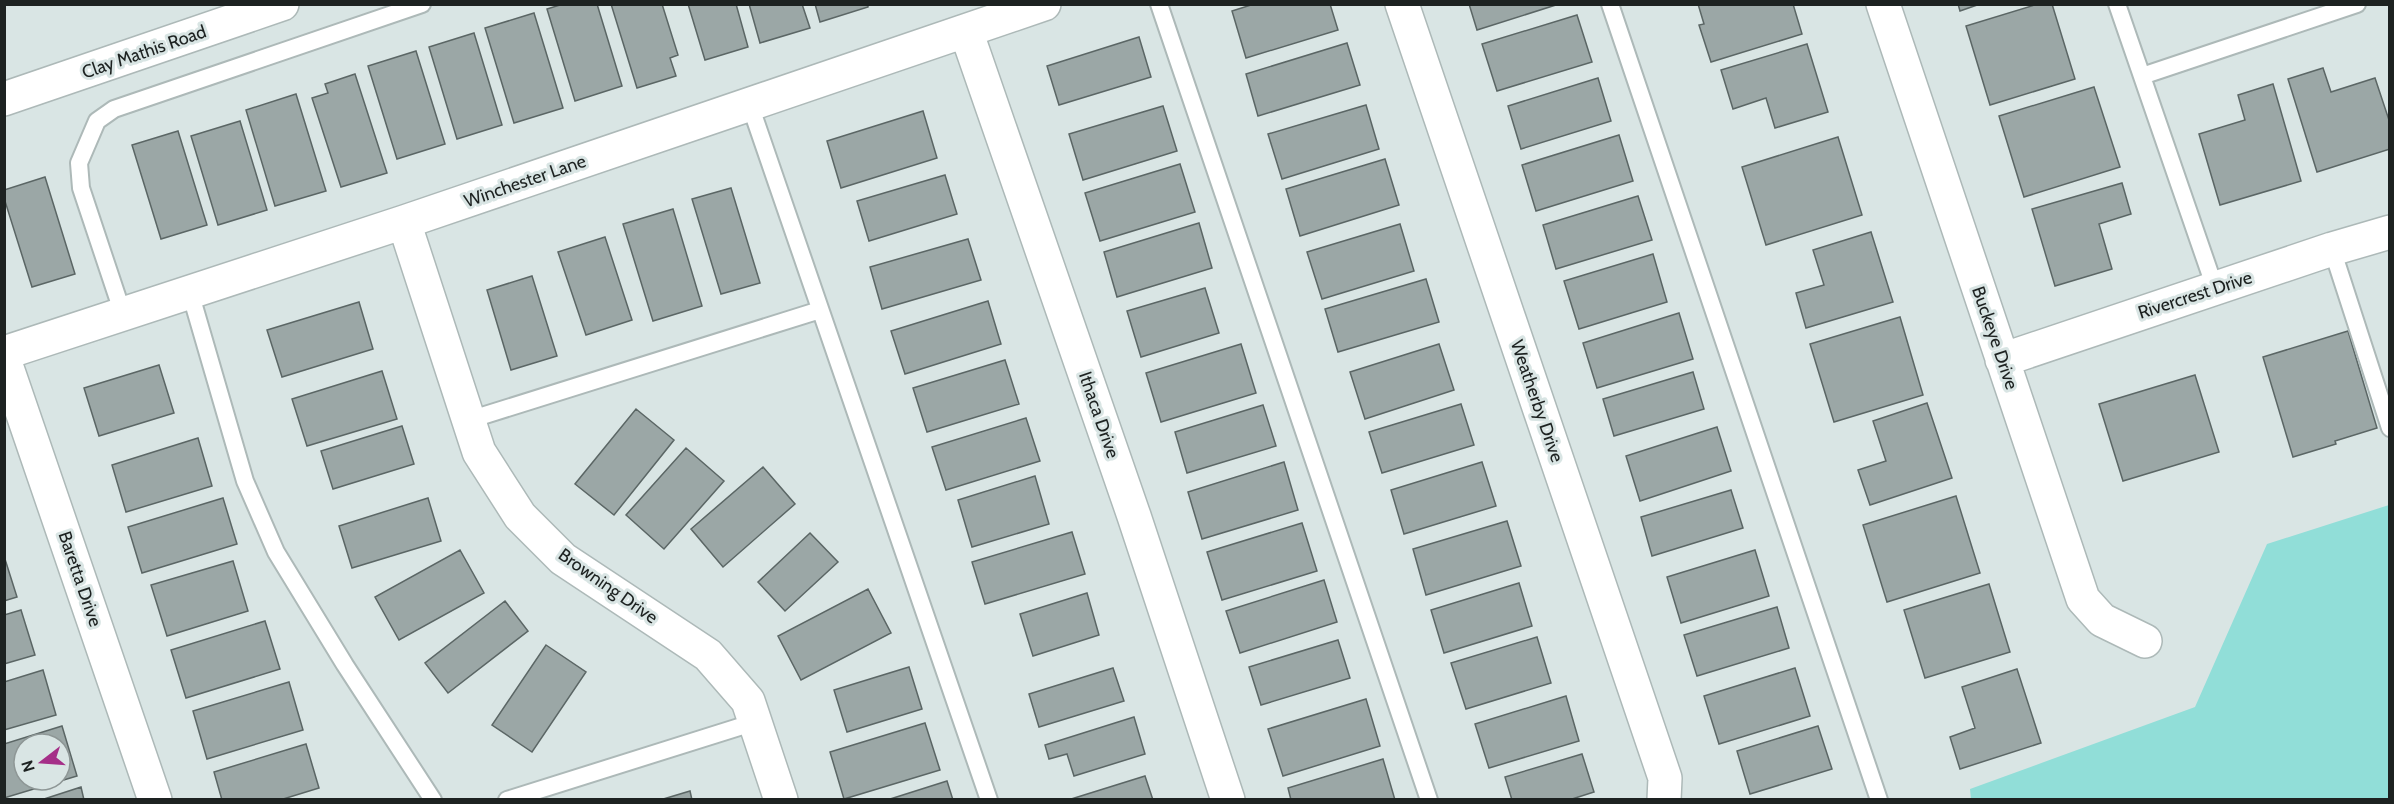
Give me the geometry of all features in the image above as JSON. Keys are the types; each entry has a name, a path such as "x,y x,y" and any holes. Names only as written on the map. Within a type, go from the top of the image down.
{"street":[{"name":"Clay Mathis Road","path":"4,99 282,4"},
{"name":"Winchester Lane","path":"4,353 404,222 1044,4"},
{"name":"Weatherby Drive","path":"1402,4 1665,778 1664,800"},
{"name":"Buckeye Drive","path":"1883,4 2083,599 2102,620 2145,641"},
{"name":"Ithaca Drive","path":"966,32 1134,516 1228,800"},
{"name":"Browning Drive","path":"404,222 479,452 520,516 563,559 708,654 748,701 781,800"},
{"name":"Rivercrest Drive","path":"2002,360 2332,249 2390,232"},
{"name":"Baretta Drive","path":"4,359 155,800"}],"lane":[{"path":"123,314 81,188 79,163 87,140 98,121 114,109 422,4"},
{"path":"1159,4 1429,800"},
{"path":"1610,4 1879,800"},
{"path":"2117,4 2216,288"},
{"path":"2142,76 2357,4"},
{"path":"750,105 989,800"},
{"path":"2332,249 2390,428"},
{"path":"190,292 245,481 276,552 345,665 433,800"},
{"path":"469,420 820,310"},
{"path":"507,800 755,722"}],"shaded area":[{"path":"2389,505 2389,799 1971,799 1970,789 2195,707 2267,544"}],"building":[{"path":"563,4 597,4 622,86 575,101 547,9"},
{"path":"611,4 662,4 678,55 670,58 676,76 637,88"},
{"path":"688,4 736,4 748,47 705,60"},
{"path":"749,4 802,4 810,28 760,43"},
{"path":"815,4 868,4 868,7 820,22"},
{"path":"1254,4 1330,4 1338,30 1246,58 1232,11"},
{"path":"1469,4 1559,4 1477,30"},
{"path":"1698,4 1793,4 1802,34 1711,62 1699,25 1704,24"},
{"path":"1958,4 1980,4 1960,11"},
{"path":"2038,4 2052,4 2075,79 1990,105 1966,26"},
{"path":"534,13 563,108 514,123 485,28"},
{"path":"1577,15 1592,62 1497,91 1482,44"},
{"path":"474,33 502,125 457,139 429,47"},
{"path":"1139,37 1151,77 1059,105 1047,66"},
{"path":"1347,43 1360,85 1258,116 1246,74"},
{"path":"1807,44 1828,112 1775,128 1766,98 1733,109 1721,70"},
{"path":"416,51 445,144 397,159 368,66"},
{"path":"2323,68 2331,92 2375,78 2390,123 2390,149 2317,172 2288,79"},
{"path":"355,74 387,173 341,187 312,98 328,93 325,84"},
{"path":"1598,78 1611,121 1521,149 1508,106"},
{"path":"2273,84 2301,181 2220,205 2199,134 2245,120 2238,95"},
{"path":"2094,87 2120,167 2024,197 1999,116"},
{"path":"296,94 326,191 275,206 246,110"},
{"path":"1366,105 1379,149 1282,179 1268,134"},
{"path":"1163,106 1177,151 1083,180 1069,134"},
{"path":"923,111 937,158 841,188 827,141"},
{"path":"240,121 267,210 218,225 191,136"},
{"path":"178,131 207,225 161,239 132,145"},
{"path":"1619,135 1633,181 1536,211 1522,165"},
{"path":"1838,137 1862,215 1766,245 1742,167"},
{"path":"1385,159 1399,205 1300,236 1286,189"},
{"path":"1180,164 1195,212 1100,241 1085,193"},
{"path":"945,175 957,214 869,241 857,201"},
{"path":"45,177 75,274 32,287 4,198 4,190"},
{"path":"2122,183 2131,214 2099,224 2112,269 2055,286 2032,209"},
{"path":"731,188 760,283 721,294 692,199"},
{"path":"1638,196 1652,240 1556,269 1543,225"},
{"path":"673,209 702,306 653,321 623,224"},
{"path":"1199,223 1212,268 1117,297 1104,252"},
{"path":"1400,224 1414,271 1322,299 1307,252"},
{"path":"1871,232 1893,302 1806,328 1796,293 1824,285 1813,250"},
{"path":"605,237 632,320 586,335 558,252"},
{"path":"968,239 981,280 882,309 870,267"},
{"path":"1653,254 1667,302 1579,329 1564,281"},
{"path":"532,276 557,356 511,370 487,290"},
{"path":"1426,279 1439,322 1338,352 1325,309"},
{"path":"1205,288 1219,333 1141,357 1127,311"},
{"path":"988,301 1001,344 905,374 891,331"},
{"path":"359,302 373,349 282,377 267,330"},
{"path":"1679,313 1693,359 1597,388 1583,343"},
{"path":"1900,317 1923,395 1834,422 1810,344"},
{"path":"2348,331 2377,428 2293,457 2263,357"},
{"path":"1241,344 1256,393 1161,422 1146,373"},
{"path":"1439,344 1454,390 1365,419 1350,372"},
{"path":"1005,360 1019,404 927,432 913,388"},
{"path":"159,365 174,413 99,436 84,388"},
{"path":"382,371 397,419 307,446 292,399"},
{"path":"1693,372 1704,409 1614,436 1603,399"},
{"path":"2195,375 2219,452 2123,481 2099,404"},
{"path":"1927,403 1952,478 1870,505 1858,470 1886,461 1873,421"},
{"path":"1461,404 1474,445 1382,473 1369,432"},
{"path":"1263,405 1276,446 1187,473 1175,432"},
{"path":"636,409 674,440 614,515 575,484"},
{"path":"1026,418 1040,461 946,490 932,447"},
{"path":"402,426 414,464 333,489 321,451"},
{"path":"1717,427 1731,471 1640,501 1626,456"},
{"path":"198,438 212,486 126,512 112,465"},
{"path":"686,448 724,481 664,549 626,515"},
{"path":"1284,462 1298,510 1202,539 1188,492"},
{"path":"1482,462 1496,506 1404,534 1391,490"},
{"path":"763,467 795,504 723,567 691,529"},
{"path":"1035,476 1049,524 972,547 958,500"},
{"path":"1731,490 1743,528 1652,556 1641,517"},
{"path":"1956,496 1980,573 1887,602 1863,525"},
{"path":"223,498 237,544 142,573 128,527"},
{"path":"428,498 441,541 352,568 339,526"},
{"path":"1507,521 1521,566 1426,595 1413,549"},
{"path":"1302,523 1317,571 1222,600 1207,552"},
{"path":"1072,532 1085,574 985,604 972,562"},
{"path":"810,533 838,562 785,611 758,582"},
{"path":"460,550 484,593 399,640 375,597"},
{"path":"1755,550 1769,596 1681,623 1667,577"},
{"path":"4,556 17,597 4,601"},
{"path":"233,561 248,611 167,636 151,585"},
{"path":"1324,580 1337,622 1240,653 1226,611"},
{"path":"1519,583 1532,626 1444,653 1431,610"},
{"path":"1989,584 2010,652 1925,678 1904,610"},
{"path":"868,589 891,633 801,680 778,636"},
{"path":"1087,593 1099,635 1033,656 1020,614"},
{"path":"505,601 528,631 448,693 425,663"},
{"path":"1777,607 1789,648 1697,676 1684,635"},
{"path":"21,610 35,655 4,664 4,615"},
{"path":"265,621 280,669 186,698 171,650"},
{"path":"1537,637 1551,683 1466,709 1451,663"},
{"path":"1338,640 1350,678 1261,705 1249,667"},
{"path":"546,645 586,672 532,752 492,725"},
{"path":"909,667 922,709 847,732 834,690"},
{"path":"1113,668 1124,701 1039,727 1029,694"},
{"path":"1795,668 1810,716 1719,744 1704,696"},
{"path":"2017,669 2041,743 1960,769 1950,737 1975,728 1962,687"},
{"path":"43,670 56,715 4,730 4,682"},
{"path":"289,682 303,730 207,759 193,711"},
{"path":"1566,696 1579,741 1489,768 1475,724"},
{"path":"1366,699 1380,746 1283,776 1268,729"},
{"path":"1134,717 1145,754 1074,776 1067,754 1049,759 1045,745"},
{"path":"925,723 940,770 844,799 830,752"},
{"path":"62,726 64,732 43,732"},
{"path":"1818,726 1832,769 1750,794 1737,751"},
{"path":"12,742 12,792 24,792 4,798 4,744"},
{"path":"306,744 319,788 280,800 222,800 214,772"},
{"path":"1582,754 1594,792 1569,800 1512,800 1505,777"},
{"path":"72,759 77,776 72,778"},
{"path":"1383,759 1395,800 1291,800 1288,788"},
{"path":"1145,776 1153,800 1068,800"},
{"path":"947,781 953,800 887,800"},
{"path":"81,787 84,800 41,800 72,792 72,790"},
{"path":"690,791 692,800 660,800"}]}
